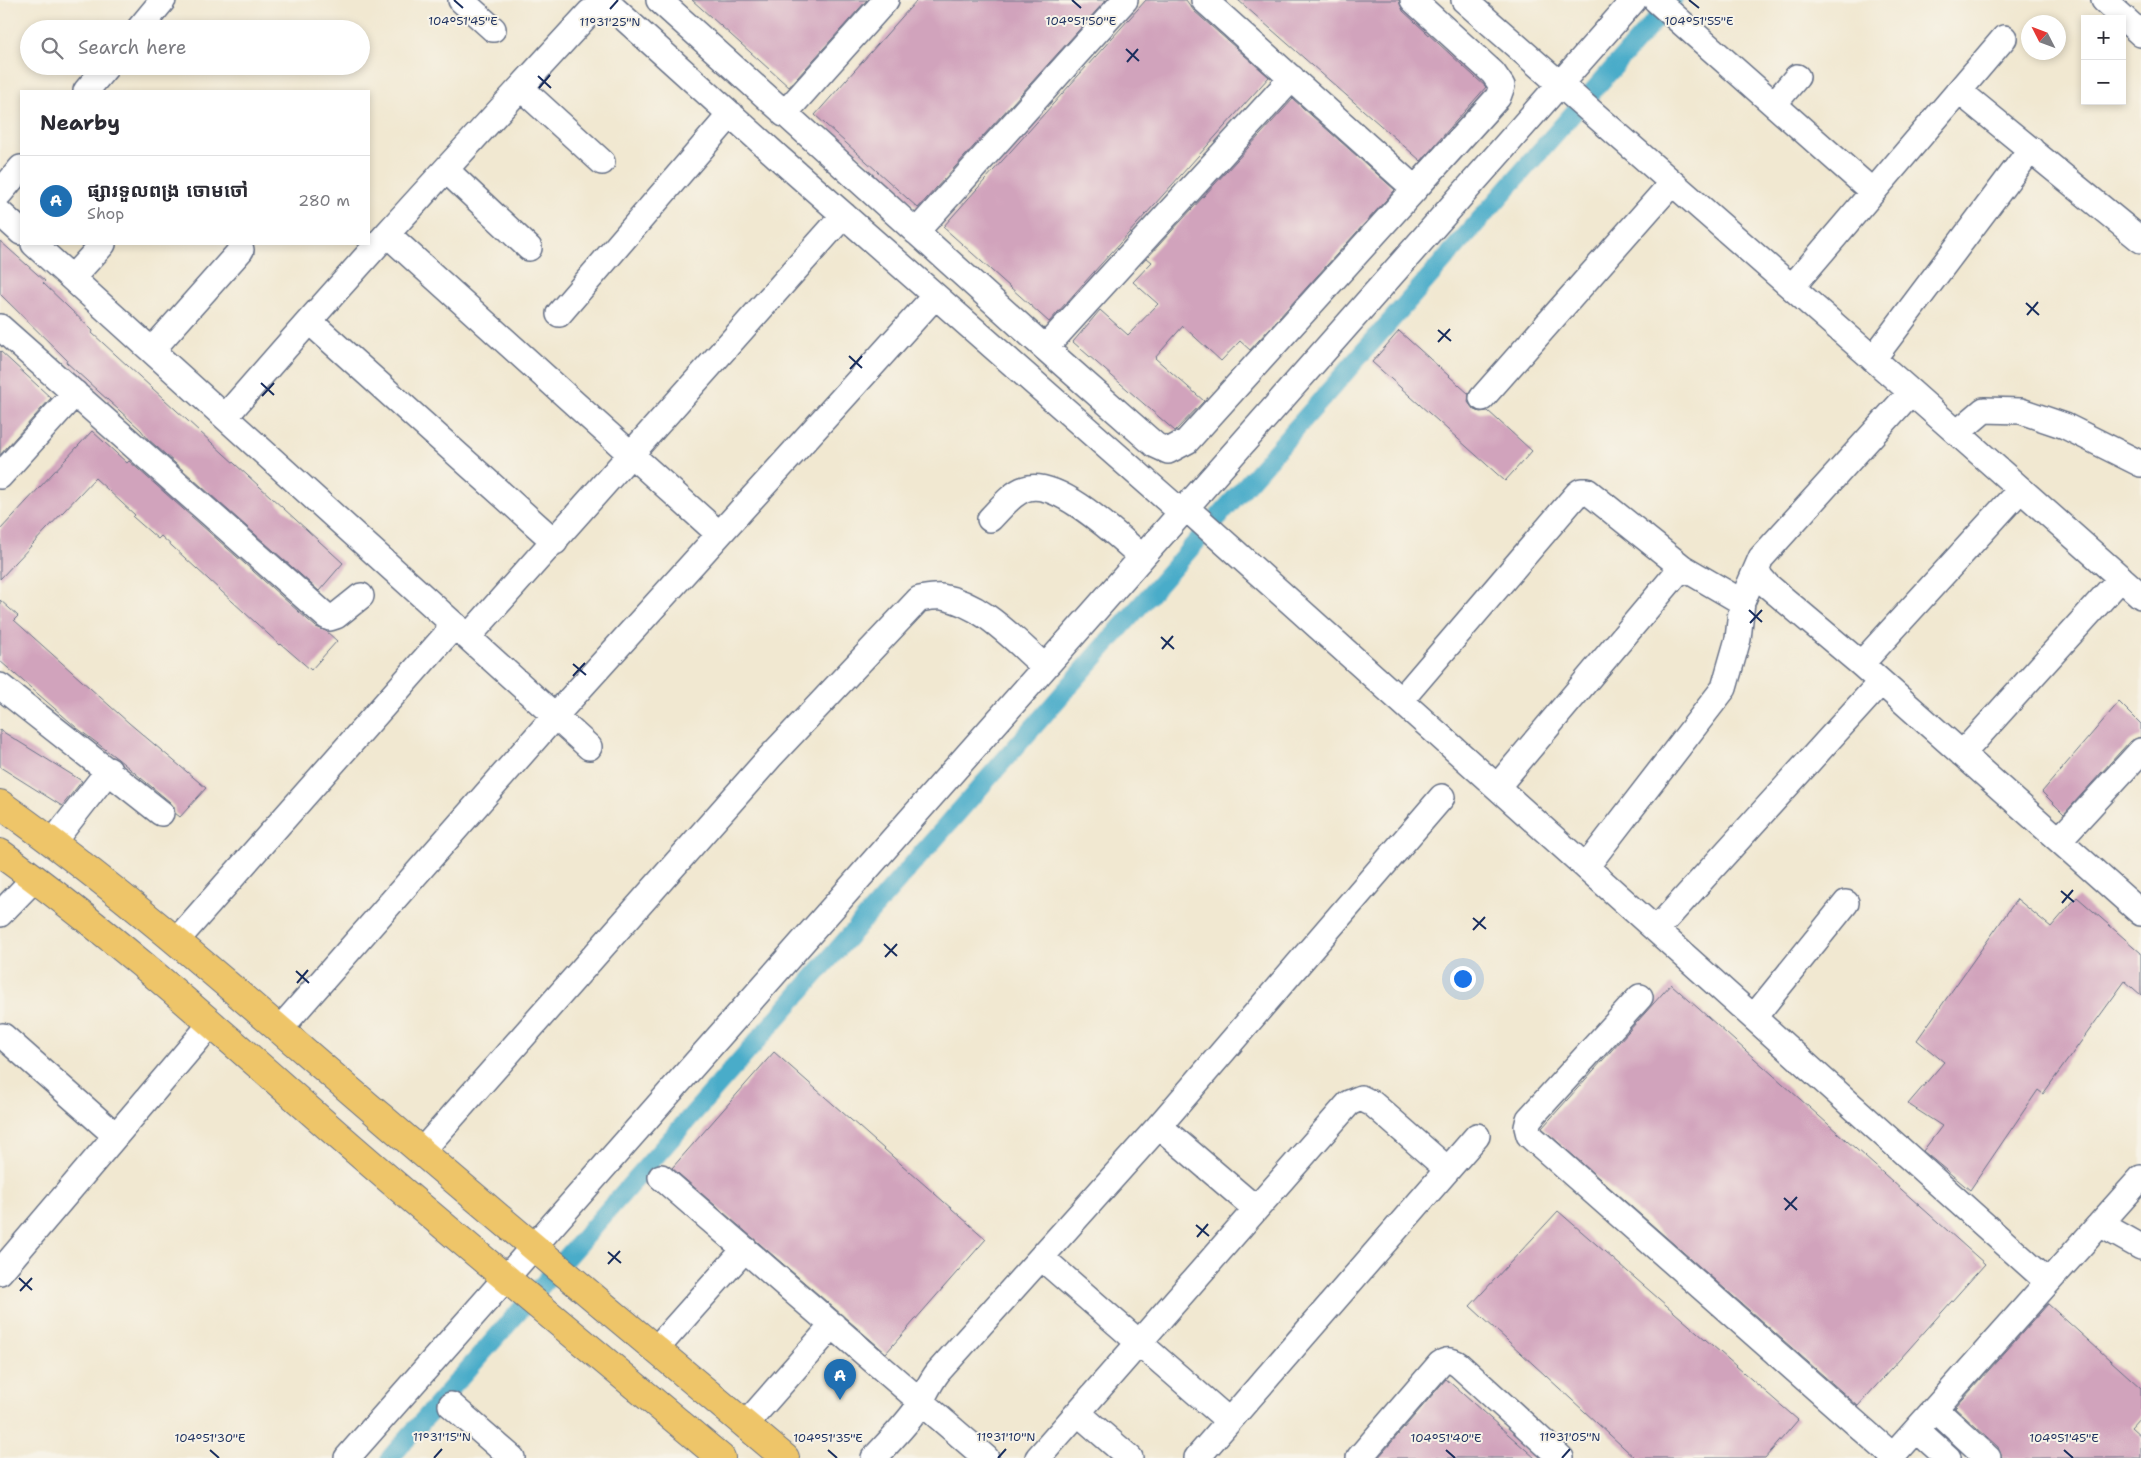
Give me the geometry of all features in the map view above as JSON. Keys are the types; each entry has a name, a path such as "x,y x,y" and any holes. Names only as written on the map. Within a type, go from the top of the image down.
{"main road":[{"path":"0,804 53,842 176,941 421,1152 785,1458"},
{"path":"0,852 34,878 210,1025 523,1293 721,1458"}],"street":[{"path":"146,20 163,0"},
{"path":"461,0 493,29"},
{"path":"659,0 1045,348 1155,445 1168,451 1187,441 1498,97 1502,86 1494,73 1413,0"},
{"path":"784,114 886,0"},
{"path":"916,232 1125,0"},
{"path":"1204,0 1415,189"},
{"path":"1464,0 2141,596"},
{"path":"347,1458 523,1293 1044,666 1142,556 1193,516 1572,94 1634,0"},
{"path":"1656,0 1873,192"},
{"path":"2104,0 2139,27"},
{"path":"226,417 387,234 598,3 612,7 935,296 1193,516 1401,700 2048,1282"},
{"path":"1792,287 2004,38"},
{"path":"87,90 99,75"},
{"path":"1774,104 1797,77"},
{"path":"1045,348 1292,78"},
{"path":"521,88 602,162"},
{"path":"1959,91 2141,240"},
{"path":"560,314 731,114"},
{"path":"1872,359 2031,149"},
{"path":"0,193 20,169"},
{"path":"446,170 529,248"},
{"path":"1482,398 1672,183"},
{"path":"0,213 20,231"},
{"path":"176,941 462,631 554,542 844,215"},
{"path":"387,234 719,534"},
{"path":"35,245 589,747"},
{"path":"72,278 102,245"},
{"path":"152,350 241,250"},
{"path":"280,1030 555,716 935,296"},
{"path":"309,321 554,542"},
{"path":"0,327 326,616 330,618 336,616 361,596"},
{"path":"1586,867 1724,688 1738,639 1742,602 1761,558 1911,392"},
{"path":"0,476 75,393"},
{"path":"1957,433 1984,410 2021,411 2065,426 2141,464"},
{"path":"990,519 1024,489 1035,487 1057,494 1084,508 1142,556"},
{"path":"1861,664 2020,490"},
{"path":"1401,700 1581,491 1587,491 1682,567 1742,602"},
{"path":"1497,787 1682,567"},
{"path":"1757,569 1760,577 1768,585 1861,664 2141,913"},
{"path":"1962,754 2121,578"},
{"path":"421,1152 770,757 919,599 940,597 968,604 1044,666"},
{"path":"1656,930 1881,682"},
{"path":"0,686 162,812"},
{"path":"2059,840 2141,751"},
{"path":"53,842 109,770"},
{"path":"874,1458 906,1423 938,1372 1042,1258 1158,1126 1442,797"},
{"path":"0,914 34,878"},
{"path":"1754,1018 1846,903"},
{"path":"1640,997 1530,1118 1527,1127 1529,1135 1892,1457 2141,1178"},
{"path":"0,1272 210,1025"},
{"path":"3,1036 115,1135"},
{"path":"1038,1458 1349,1103 1361,1098 1373,1104 1447,1169"},
{"path":"1158,1126 1256,1209"},
{"path":"1197,1458 1477,1136"},
{"path":"662,1177 986,1458"},
{"path":"2100,1224 2141,1248"},
{"path":"656,1349 744,1249"},
{"path":"1042,1258 1229,1421"},
{"path":"745,1425 833,1325"},
{"path":"1359,1458 1440,1364 1447,1360 1452,1360 1561,1458"},
{"path":"451,1405 512,1458"},
{"path":"1935,1409 1988,1458"},
{"path":"1078,1413 1130,1458"},
{"path":"1917,1430 1948,1458"}],"building":[{"path":"692,0 867,0 789,87"},
{"path":"917,0 1106,0 918,208 815,115"},
{"path":"1146,0 1186,0 1194,11 1269,77 1049,322 943,227"},
{"path":"1238,0 1399,0 1403,11 1486,87 1421,161"},
{"path":"1293,99 1395,190 1250,350 1240,341 1221,361 1183,326 1155,358 1204,401 1175,431 1073,342 1100,310 1128,335 1158,304 1133,282 1152,262 1147,258"},
{"path":"0,241 45,281 43,283 93,331 92,333 343,563 319,591 148,439 141,430 66,362 67,360 0,294"},
{"path":"1399,331 1469,394 1468,402 1473,409 1480,412 1488,411 1532,451 1505,481 1372,362"},
{"path":"0,351 51,398 0,455"},
{"path":"92,431 127,463 129,461 316,627 326,631 337,641 311,670 280,645 161,536 158,539 133,517 135,515 95,478 0,579 0,530"},
{"path":"0,600 18,616 14,620 129,723 206,788 180,817 175,813 174,807 170,802 77,728 0,661"},
{"path":"2119,702 2141,724 2141,737 2130,741 2064,814 2042,792"},
{"path":"0,730 82,781 62,806 0,767"},
{"path":"2077,897 2141,953 2141,995 2125,981 2043,1094 2038,1090 1970,1190 1923,1151 1942,1126 1908,1104 1944,1062 1917,1040 2017,899 2051,927"},
{"path":"1671,984 1985,1264 1858,1406 1542,1128"},
{"path":"774,1052 986,1239 886,1353 672,1168"},
{"path":"1558,1211 1798,1420 1765,1458 1635,1458 1470,1306"},
{"path":"2048,1304 2141,1388 2141,1416 2131,1427 2141,1436 2141,1458 2002,1458 1998,1447 1955,1408"},
{"path":"1446,1379 1535,1458 1378,1458"}],"waterway":[{"path":"390,1458 1673,0"}],"place":[{"name":"ផ្សារទួលពង្រ ចោមចៅ","path":"840,1400"}]}
